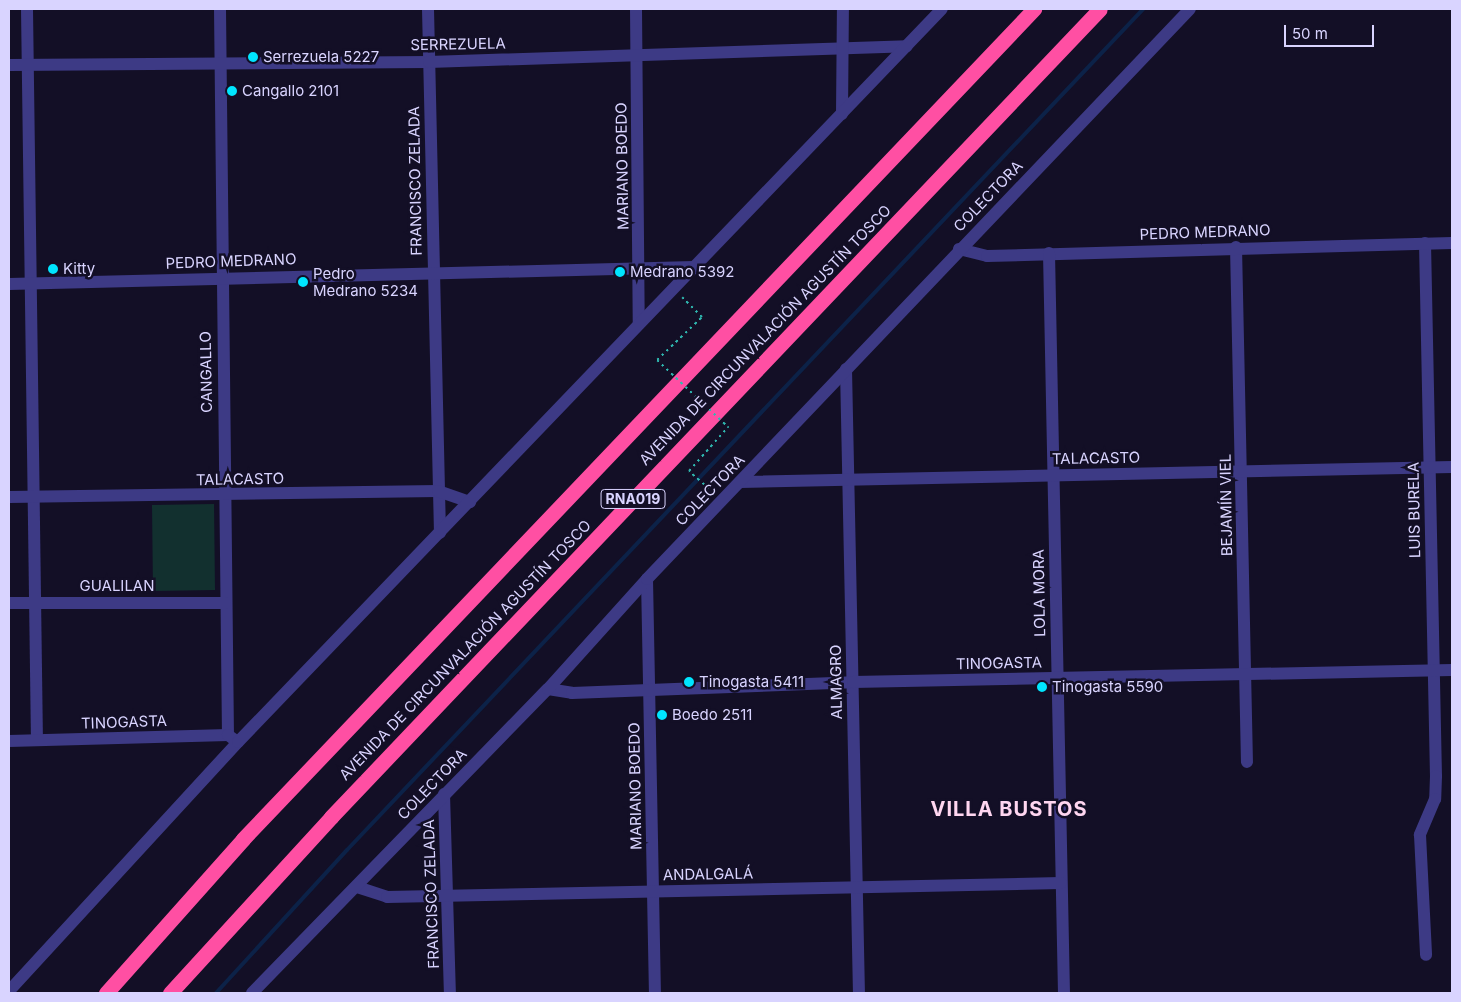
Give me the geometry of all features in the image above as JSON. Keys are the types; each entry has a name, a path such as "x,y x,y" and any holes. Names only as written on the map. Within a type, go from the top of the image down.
{"highway":[{"name":"AVENIDA DE CIRCUNVALACIÓN AGUSTÍN TOSCO","path":"106,993 243,839 1034,9"},
{"name":"AVENIDA DE CIRCUNVALACIÓN AGUSTÍN TOSCO","path":"170,993 318,830 1100,9"}],"street":[{"path":"27,9 33,283 37,740"},
{"name":"CANGALLO","path":"220,9 225,603 233,739"},
{"name":"FRANCISCO ZELADA","path":"428,9 440,533"},
{"name":"MARIANO BOEDO","path":"636,9 640,268 639,324"},
{"path":"842,114 843,9"},
{"path":"9,991 30,973 233,739 440,533 942,9"},
{"name":"COLECTORA","path":"252,993 548,689 647,579 959,249 1190,9"},
{"name":"SERREZUELA","path":"9,64 428,62 908,46"},
{"name":"LUIS BURELA","path":"1425,243 1436,776 1435,799 1420,835 1426,955"},
{"name":"PEDRO MEDRANO","path":"959,249 987,256 1049,252 1236,246 1452,243"},
{"name":"BEJAMÍN VIEL","path":"1236,246 1247,762"},
{"name":"LOLA MORA","path":"1049,252 1064,993"},
{"name":"PEDRO MEDRANO","path":"9,284 694,267"},
{"name":"ALMAGRO","path":"846,369 859,993"},
{"name":"TALACASTO","path":"740,482 1452,467"},
{"name":"TALACASTO","path":"9,496 224,496 438,491 470,502"},
{"name":"MARIANO BOEDO","path":"647,579 655,993"},
{"name":"GUALILAN","path":"9,603 225,603"},
{"name":"TINOGASTA","path":"548,689 572,693 853,682 1452,670"},
{"name":"TINOGASTA","path":"9,741 233,739"},
{"name":"FRANCISCO ZELADA","path":"444,794 450,993"},
{"name":"ANDALGALÁ","path":"356,887 387,897 1061,883"}],"path":[{"path":"676,302 682,296 702,317 657,360 728,427 688,471 714,493 708,500"}],"green space":[{"path":"214,504 215,590 153,591 152,505"}],"waterway":[{"path":"216,993 347,850 1143,9"}],"place":[{"name":"Serrezuela 5227","path":"253,57"},
{"name":"Cangallo 2101","path":"232,91"},
{"name":"Kitty","path":"53,269"},
{"name":"Medrano 5392","path":"620,272"},
{"name":"Pedro Medrano 5234","path":"303,282"},
{"name":"Tinogasta 5411","path":"689,682"},
{"name":"Tinogasta 5590","path":"1042,687"},
{"name":"Boedo 2511","path":"662,715"}],"district":[{"name":"VILLA BUSTOS","path":"1009,809"}]}
